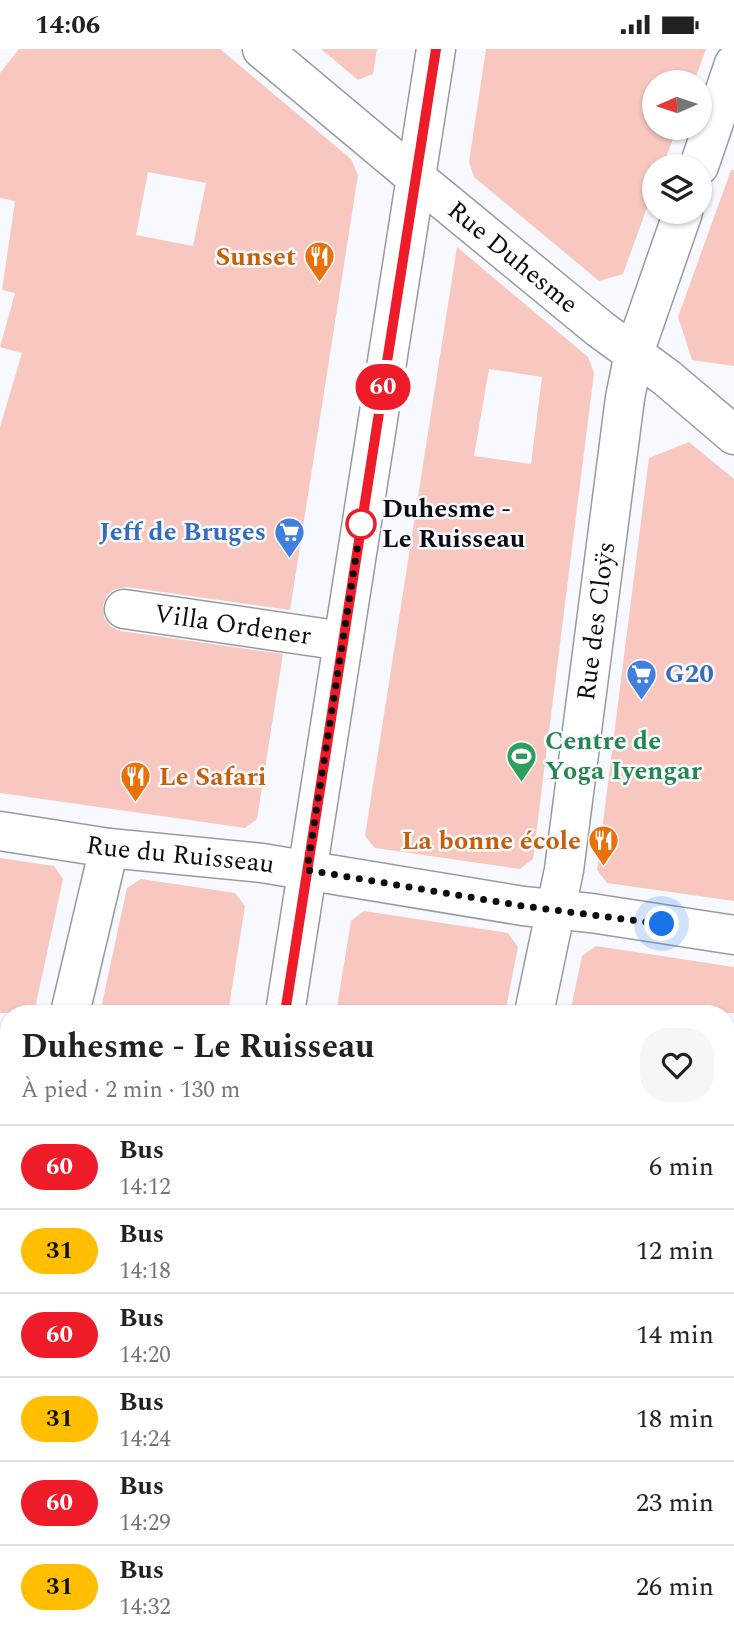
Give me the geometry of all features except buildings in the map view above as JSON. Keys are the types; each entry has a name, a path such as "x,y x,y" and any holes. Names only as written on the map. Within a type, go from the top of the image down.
{"street":[{"name":"Rue Duhesme","path":"262,49 415,177 667,378 734,435"},
{"path":"286,1005 436,49"},
{"path":"703,154 734,64"},
{"name":"Rue des Cloÿs","path":"536,1005 564,870 625,398 634,353 679,224"},
{"name":"Villa Ordener","path":"124,609 343,642"},
{"name":"Rue du Ruisseau","path":"0,831 109,848 262,863 523,906 734,935"},
{"path":"72,1005 109,848"}],"bus line":[{"name":"60","path":"286,1005 436,49"}],"place":[{"name":"Sunset","path":"319,284"},
{"name":"Duhesme - Le Ruisseau","path":"361,524"},
{"name":"Jeff de Bruges","path":"289,559"},
{"name":"G20","path":"642,701"},
{"name":"Centre de Yoga Iyengar","path":"522,783"},
{"name":"Le Safari","path":"136,804"},
{"name":"La bonne école","path":"604,868"}],"route":[{"path":"361,524 307,870 523,906 662,924"}]}
